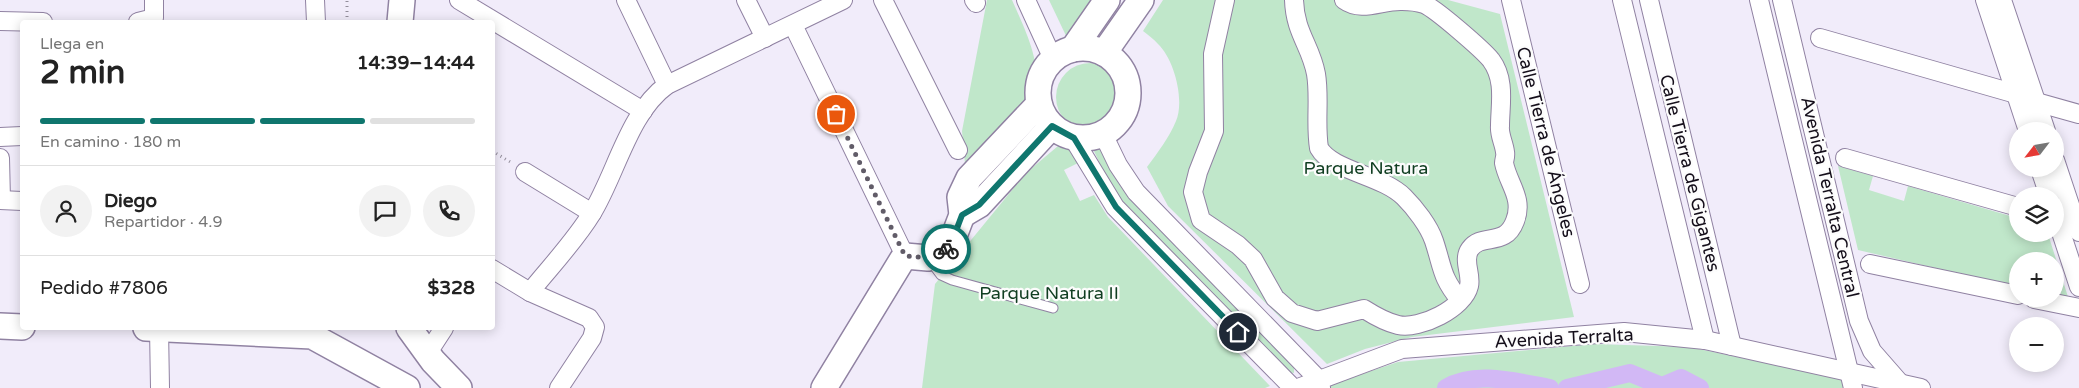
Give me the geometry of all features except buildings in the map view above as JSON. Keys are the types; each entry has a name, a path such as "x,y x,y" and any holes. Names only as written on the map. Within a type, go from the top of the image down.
{"street":[{"path":"146,20 154,0"},
{"path":"315,0 316,20"},
{"path":"400,20 402,0"},
{"path":"459,0 492,20"},
{"path":"626,0 667,85"},
{"path":"746,0 765,38"},
{"path":"530,292 592,213 643,111 654,94 667,85 843,0"},
{"path":"883,0 958,150"},
{"path":"1026,0 1063,54"},
{"path":"1063,54 1089,48 1104,53 1117,64 1126,78 1128,94 1125,110 1116,124 1103,134 1088,138 1074,138 1052,126 1044,116 1039,104 1038,88 1043,72 1063,54 1107,0"},
{"path":"1104,53 1141,0"},
{"path":"1225,0 1213,54 1214,131 1198,172 1193,192 1202,220 1238,245 1253,259 1275,298 1292,313 1308,320 1317,321 1364,309 1385,321 1400,326 1423,323 1444,314 1467,292 1470,283 1467,258 1470,249 1478,242 1500,239 1509,233 1516,220 1517,192 1504,162 1505,152 1500,127 1503,99 1493,63 1442,16 1424,4 1391,1 1360,7 1344,0"},
{"path":"1294,0 1297,27 1316,77 1319,148 1332,161 1374,178 1404,197 1426,226 1434,242 1447,285 1460,300"},
{"name":"Calle Tierra de Gigantes","path":"1622,0 1705,340"},
{"name":"Calle Tierra de Gigantes","path":"1648,0 1732,346"},
{"name":"Avenida Terralta Central","path":"1759,0 1850,380"},
{"name":"Avenida Terralta Central","path":"1782,0 1859,321 1872,351 1900,384"},
{"path":"1985,0 2025,122"},
{"path":"2002,0 2043,122"},
{"name":"Calle Tierra de Ángeles","path":"1507,2 1580,284"},
{"path":"0,21 20,21"},
{"path":"495,22 643,111"},
{"path":"793,25 916,257"},
{"path":"1820,38 2016,94"},
{"path":"2036,102 2079,114"},
{"path":"824,388 916,257 938,255 951,244 962,215 960,197 970,178 1039,104"},
{"path":"962,215 979,205 1052,126"},
{"path":"1103,134 1118,166 1136,192 1320,384"},
{"path":"0,137 20,136"},
{"path":"1074,138 1116,207 1293,388"},
{"path":"0,158 0,200 20,201"},
{"path":"1845,158 2009,204"},
{"path":"525,172 592,213"},
{"path":"2061,178 2078,228"},
{"path":"2064,242 2079,287"},
{"path":"1870,264 2009,293"},
{"path":"495,271 530,292 589,318 595,327 592,338 559,388"},
{"path":"2064,305 2079,308"},
{"path":"0,326 20,327"},
{"path":"159,330 160,388"},
{"path":"240,330 320,332 405,388"},
{"path":"409,330 427,354 459,388"},
{"path":"427,354 443,330"},
{"name":"Avenida Terralta","path":"1298,388 1320,384 1402,349 1624,332 1705,340 1850,380 1900,384 1921,388"}],"lane":[{"path":"916,257 941,275 952,280 1054,308"}],"path":[{"path":"346,20 348,0"},
{"path":"495,153 525,172"}],"green space":[{"path":"987,0 1012,0 1028,37 1036,66 1037,79 1035,92 1029,103 991,137 965,164 962,131"},
{"path":"1049,0 1096,0 1069,42"},
{"name":"Parque Natura","path":"1163,0 1448,0 1500,14 1574,317 1412,337 1365,349 1327,364 1168,206 1147,167 1163,145 1176,121 1179,102 1176,80 1169,59 1156,42 1143,31"},
{"path":"1090,63 1103,66 1114,73 1121,84 1124,97 1121,110 1114,121 1103,128 1090,131 1077,128 1066,121 1059,110 1056,97 1059,84 1066,73 1077,66"},
{"name":"Parque Natura II","path":"1066,145 1071,149 1078,163 1064,170 1080,201 1094,195 1108,217 1270,386 1265,388 922,388 935,284 1026,173 1058,146"},
{"path":"1099,146 1294,366 1294,373 1288,372 1122,201 1105,175 1094,151"},
{"path":"1838,166 1873,176 1869,190 1904,201 1908,186 2009,216 2009,242 2051,242 2054,252 2009,252 2009,285 1858,250"},
{"path":"2064,284 2069,300 2064,298"},
{"path":"1594,344 1689,347 1843,379 1845,388 1330,388 1329,385 1398,362"}],"waterway":[{"path":"1567,388 1630,373 1662,386 1681,378 1700,388"},
{"path":"1446,388 1457,383 1483,379 1496,379 1550,388"}],"way so far":[{"path":"836,114 905,256 928,258 938,255 946,249"}],"route":[{"path":"946,249 951,244 962,215 979,205 1052,126 1074,138 1116,207 1238,332"}]}
